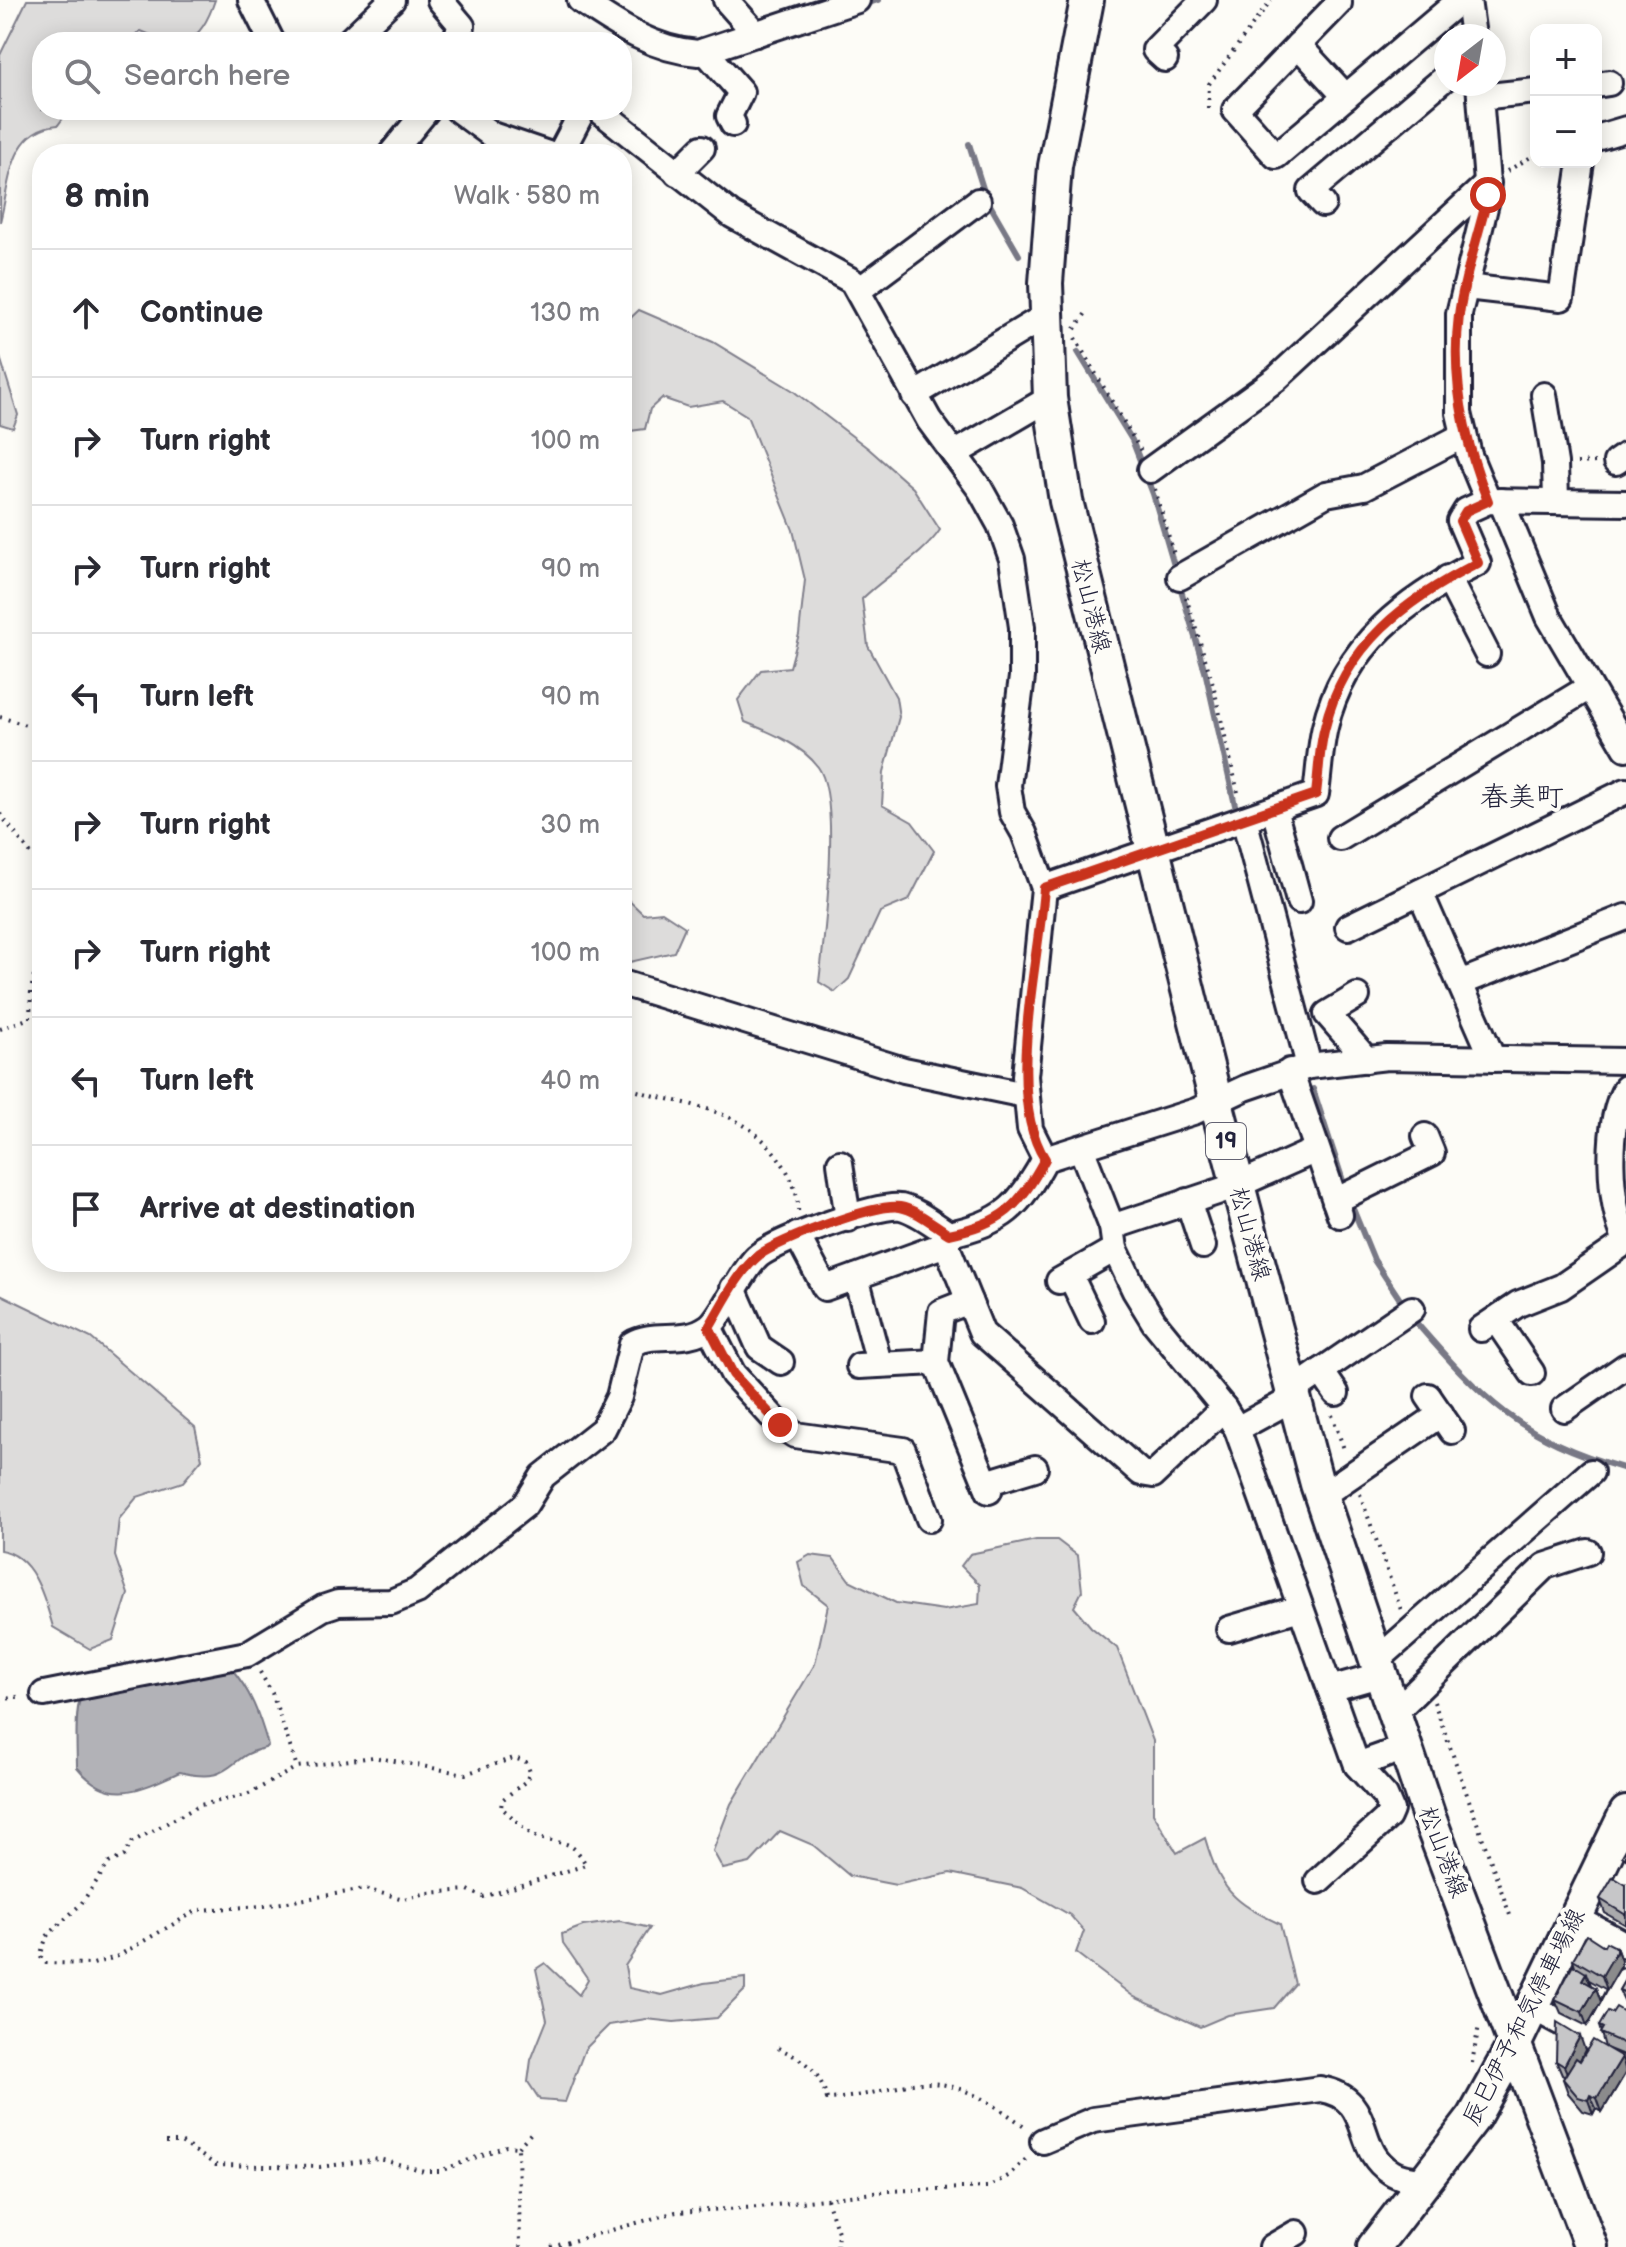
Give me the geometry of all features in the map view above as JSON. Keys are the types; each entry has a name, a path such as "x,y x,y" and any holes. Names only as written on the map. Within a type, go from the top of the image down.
{"main road":[{"name":"松山港線","path":"1087,0 1055,166 1058,322 1050,398 1066,501 1216,1102 1321,1496 1405,1748 1591,2247"},
{"name":"辰巳伊予和気停車場線","path":"1374,2247 1428,2181 1474,2117 1515,2043 1626,1813"}],"street":[{"path":"358,32 392,0"},
{"path":"440,0 462,26 459,32"},
{"path":"580,0 617,32"},
{"path":"726,0 756,34"},
{"path":"632,38 676,51 705,51 756,34 824,5 857,0"},
{"path":"1165,59 1155,50 1204,0"},
{"path":"1339,3 1235,110 1276,156 1460,0"},
{"path":"1468,0 1471,24"},
{"path":"260,5 269,32"},
{"path":"1298,45 1346,97"},
{"path":"705,51 741,92 729,116 733,124"},
{"path":"1323,204 1311,191 1434,87"},
{"path":"1506,91 1530,91"},
{"path":"1479,96 1488,195 1459,314 1459,413 1464,435 1549,617 1626,748"},
{"path":"399,144 419,120"},
{"path":"472,120 492,135 519,144"},
{"path":"565,144 578,120"},
{"path":"611,120 732,215 834,270 859,290 914,395 980,489 1012,559 1022,627 1022,677 1008,786 1012,812 1024,833 1044,888 1025,1095 1030,1129 1045,1159"},
{"path":"1602,136 1626,129"},
{"path":"677,173 702,148"},
{"path":"1466,287 1561,298 1580,168"},
{"path":"1150,470 1276,379 1488,183"},
{"path":"859,290 978,201"},
{"path":"914,395 1058,322"},
{"path":"1544,395 1555,463 1556,502"},
{"path":"954,454 1050,398"},
{"path":"1180,577 1326,494 1364,487 1464,435"},
{"path":"1044,888 1316,794 1325,727 1337,693 1366,641 1428,588 1478,563 1460,521 1466,511 1494,501 1626,503"},
{"path":"1448,578 1487,654"},
{"path":"1340,838 1588,688"},
{"path":"1348,927 1626,791"},
{"path":"1274,809 1299,901"},
{"path":"1244,819 1316,1150 1338,1208 1432,1153 1425,1136"},
{"path":"1420,892 1493,1059"},
{"path":"1460,983 1626,917"},
{"path":"632,986 904,1070 1025,1095"},
{"path":"1357,996 1327,1014 1367,1060"},
{"path":"797,1235 825,1288 975,1229 1012,1210 1045,1159 1216,1102 1300,1068 1367,1060 1626,1061"},
{"path":"1532,1373 1489,1325 1518,1304 1561,1287 1626,1241 1613,1204 1611,1176 1616,1112 1626,1088"},
{"path":"1081,1148 1113,1238 1154,1322 1231,1418 1357,1765 1366,1779 1385,1796 1391,1810 1388,1817 1318,1881"},
{"path":"1092,1321 1065,1278 1113,1238 1188,1201 1238,1185 1316,1150"},
{"path":"840,1163 848,1219"},
{"path":"1188,1201 1203,1246"},
{"path":"44,1694 247,1654 323,1608 338,1603 391,1602 417,1591 525,1505 543,1476 603,1429 619,1397 632,1344 642,1338 677,1338 709,1327 758,1256 797,1235 881,1208 899,1207 947,1239 982,1333 1141,1473 1153,1475 1231,1418 1293,1395 1321,1371 1412,1309"},
{"path":"856,1277 869,1364 936,1362"},
{"path":"733,1288 759,1347 781,1362"},
{"path":"969,1301 941,1312 936,1362 987,1487 1035,1468"},
{"path":"709,1327 733,1374 769,1414 795,1435 903,1450 929,1519"},
{"path":"1564,1401 1626,1366"},
{"path":"1321,1371 1336,1393"},
{"path":"1321,1496 1441,1414"},
{"path":"1330,1689 1377,1669 1591,1472"},
{"path":"1393,1714 1545,1566 1588,1552"},
{"path":"1229,1629 1300,1608"},
{"path":"1357,1765 1405,1748"},
{"path":"1576,1918 1626,1945"},
{"path":"1532,2007 1595,2041 1626,1981"},
{"path":"1043,2141 1093,2120 1320,2089 1333,2091 1356,2106 1369,2146 1389,2171 1428,2181"}],"path":[{"path":"1208,108 1209,84 1271,0"},
{"path":"1488,183 1530,158"},
{"path":"1058,322 1070,345"},
{"path":"1555,463 1621,458"},
{"path":"0,717 32,727"},
{"path":"0,814 32,855"},
{"path":"0,1029 30,1018 32,985"},
{"path":"632,1089 709,1110 756,1131 793,1180 799,1205 797,1235"},
{"path":"247,1654 272,1693 297,1767"},
{"path":"373,1757 465,1774 514,1758 526,1762 530,1772 526,1781 502,1800 501,1808 540,1839 567,1843 580,1854 586,1865 483,1897 468,1890 427,1893 404,1899 365,1889 264,1906 198,1910 116,1957 93,1964 46,1963 40,1956 47,1936 81,1904 109,1863 124,1856 132,1842 200,1805 247,1795 297,1767 373,1757"},
{"path":"1471,2067 1480,2012"},
{"path":"551,2247 676,2212 889,2191 988,2187 1010,2175 1043,2141 1002,2110 959,2088 909,2084 870,2096 827,2099 816,2071 802,2059 778,2048"},
{"path":"520,2247 518,2147 532,2132"},
{"path":"166,2142 181,2142 216,2165 320,2167 379,2159 424,2171 440,2171 506,2146 518,2147"},
{"path":"827,2199 836,2218 837,2247"}],"shaded area":[{"path":"27,0 215,0 198,32 32,32 32,120 62,120 58,125 30,136 21,147 14,161 0,222 0,55"},
{"path":"639,310 713,342 792,390 869,449 913,488 940,530 924,549 862,599 868,646 896,697 899,717 884,772 882,805 912,822 934,851 909,900 880,912 849,979 835,992 819,982 830,838 825,784 818,767 803,752 745,722 738,700 761,670 790,667 799,634 805,580 793,530 747,416 723,401 688,407 662,398 650,409 645,429 632,431 632,317"},
{"path":"0,357 18,415 13,428 0,424"},
{"path":"632,904 643,914 662,912 685,927 674,952 632,962"},
{"path":"0,1294 91,1338 195,1427 202,1459 183,1482 137,1497 119,1519 115,1556 128,1594 113,1640 90,1649 53,1627 42,1592 30,1569 22,1560 0,1550"},
{"path":"1036,1540 1057,1540 1078,1556 1082,1591 1074,1607 1091,1627 1117,1648 1153,1741 1153,1813 1177,1853 1205,1838 1216,1870 1230,1892 1239,1901 1280,1924 1295,1984 1274,2008 1228,2015 1200,2027 1134,1997 1076,1953 1084,1931 1070,1915 1022,1888 950,1873 896,1885 850,1876 813,1845 780,1831 750,1863 723,1869 713,1851 731,1804 815,1664 828,1605 804,1586 798,1562 810,1555 833,1558 849,1580 896,1603 944,1610 979,1604 980,1585 961,1566 970,1554"},
{"path":"230,1667 254,1703 268,1745 265,1748 243,1757 221,1772 198,1775 180,1772 139,1789 126,1791 102,1787 89,1780 77,1767 77,1718 82,1696"},
{"path":"620,1921 650,1928 625,1966 629,1988 662,1995 704,1983 745,1978 745,1990 717,2018 674,2022 646,2019 609,2025 585,2049 565,2102 540,2100 528,2082 531,2060 547,2020 536,1969 545,1963 579,1995 588,1979 563,1943 562,1934 583,1926"}],"building":[{"path":"1613,1877 1626,1885 1626,1915 1600,1899"},
{"path":"1587,1935 1604,1946 1606,1942 1616,1947 1602,1976 1573,1959"},
{"path":"1573,1965 1586,1973 1582,1980 1596,1988 1582,2012 1555,1999"},
{"path":"1626,1978 1626,1993 1619,1990"},
{"path":"1616,2007 1626,2013 1625,2044 1600,2033 1603,2028 1599,2026 1608,2011 1612,2013"},
{"path":"1557,2022 1580,2036 1564,2066 1556,2061"},
{"path":"1593,2040 1622,2057 1597,2098 1590,2095 1588,2100 1578,2097 1563,2079 1576,2058 1580,2061"}],"waterway":[{"path":"863,5 878,0"},
{"path":"969,144 986,198 1019,255"},
{"path":"1078,352 1132,440 1153,494 1206,675 1237,814"},
{"path":"1313,1089 1345,1187"},
{"path":"1351,1204 1374,1260 1403,1304"},
{"path":"1413,1319 1483,1394 1530,1430 1589,1457 1626,1469"}],"district":[{"name":"春美町","path":"1522,797"}],"route":[{"path":"780,1425 733,1374 718,1350 709,1327 732,1289 758,1256 797,1235 881,1208 899,1207 914,1212 949,1234 975,1229 1012,1210 1026,1193 1045,1159 1030,1129 1025,1076 1044,888 1316,794 1325,727 1337,693 1366,641 1428,588 1478,563 1460,521 1466,511 1488,501 1469,455 1459,413 1459,314 1488,195"}]}
